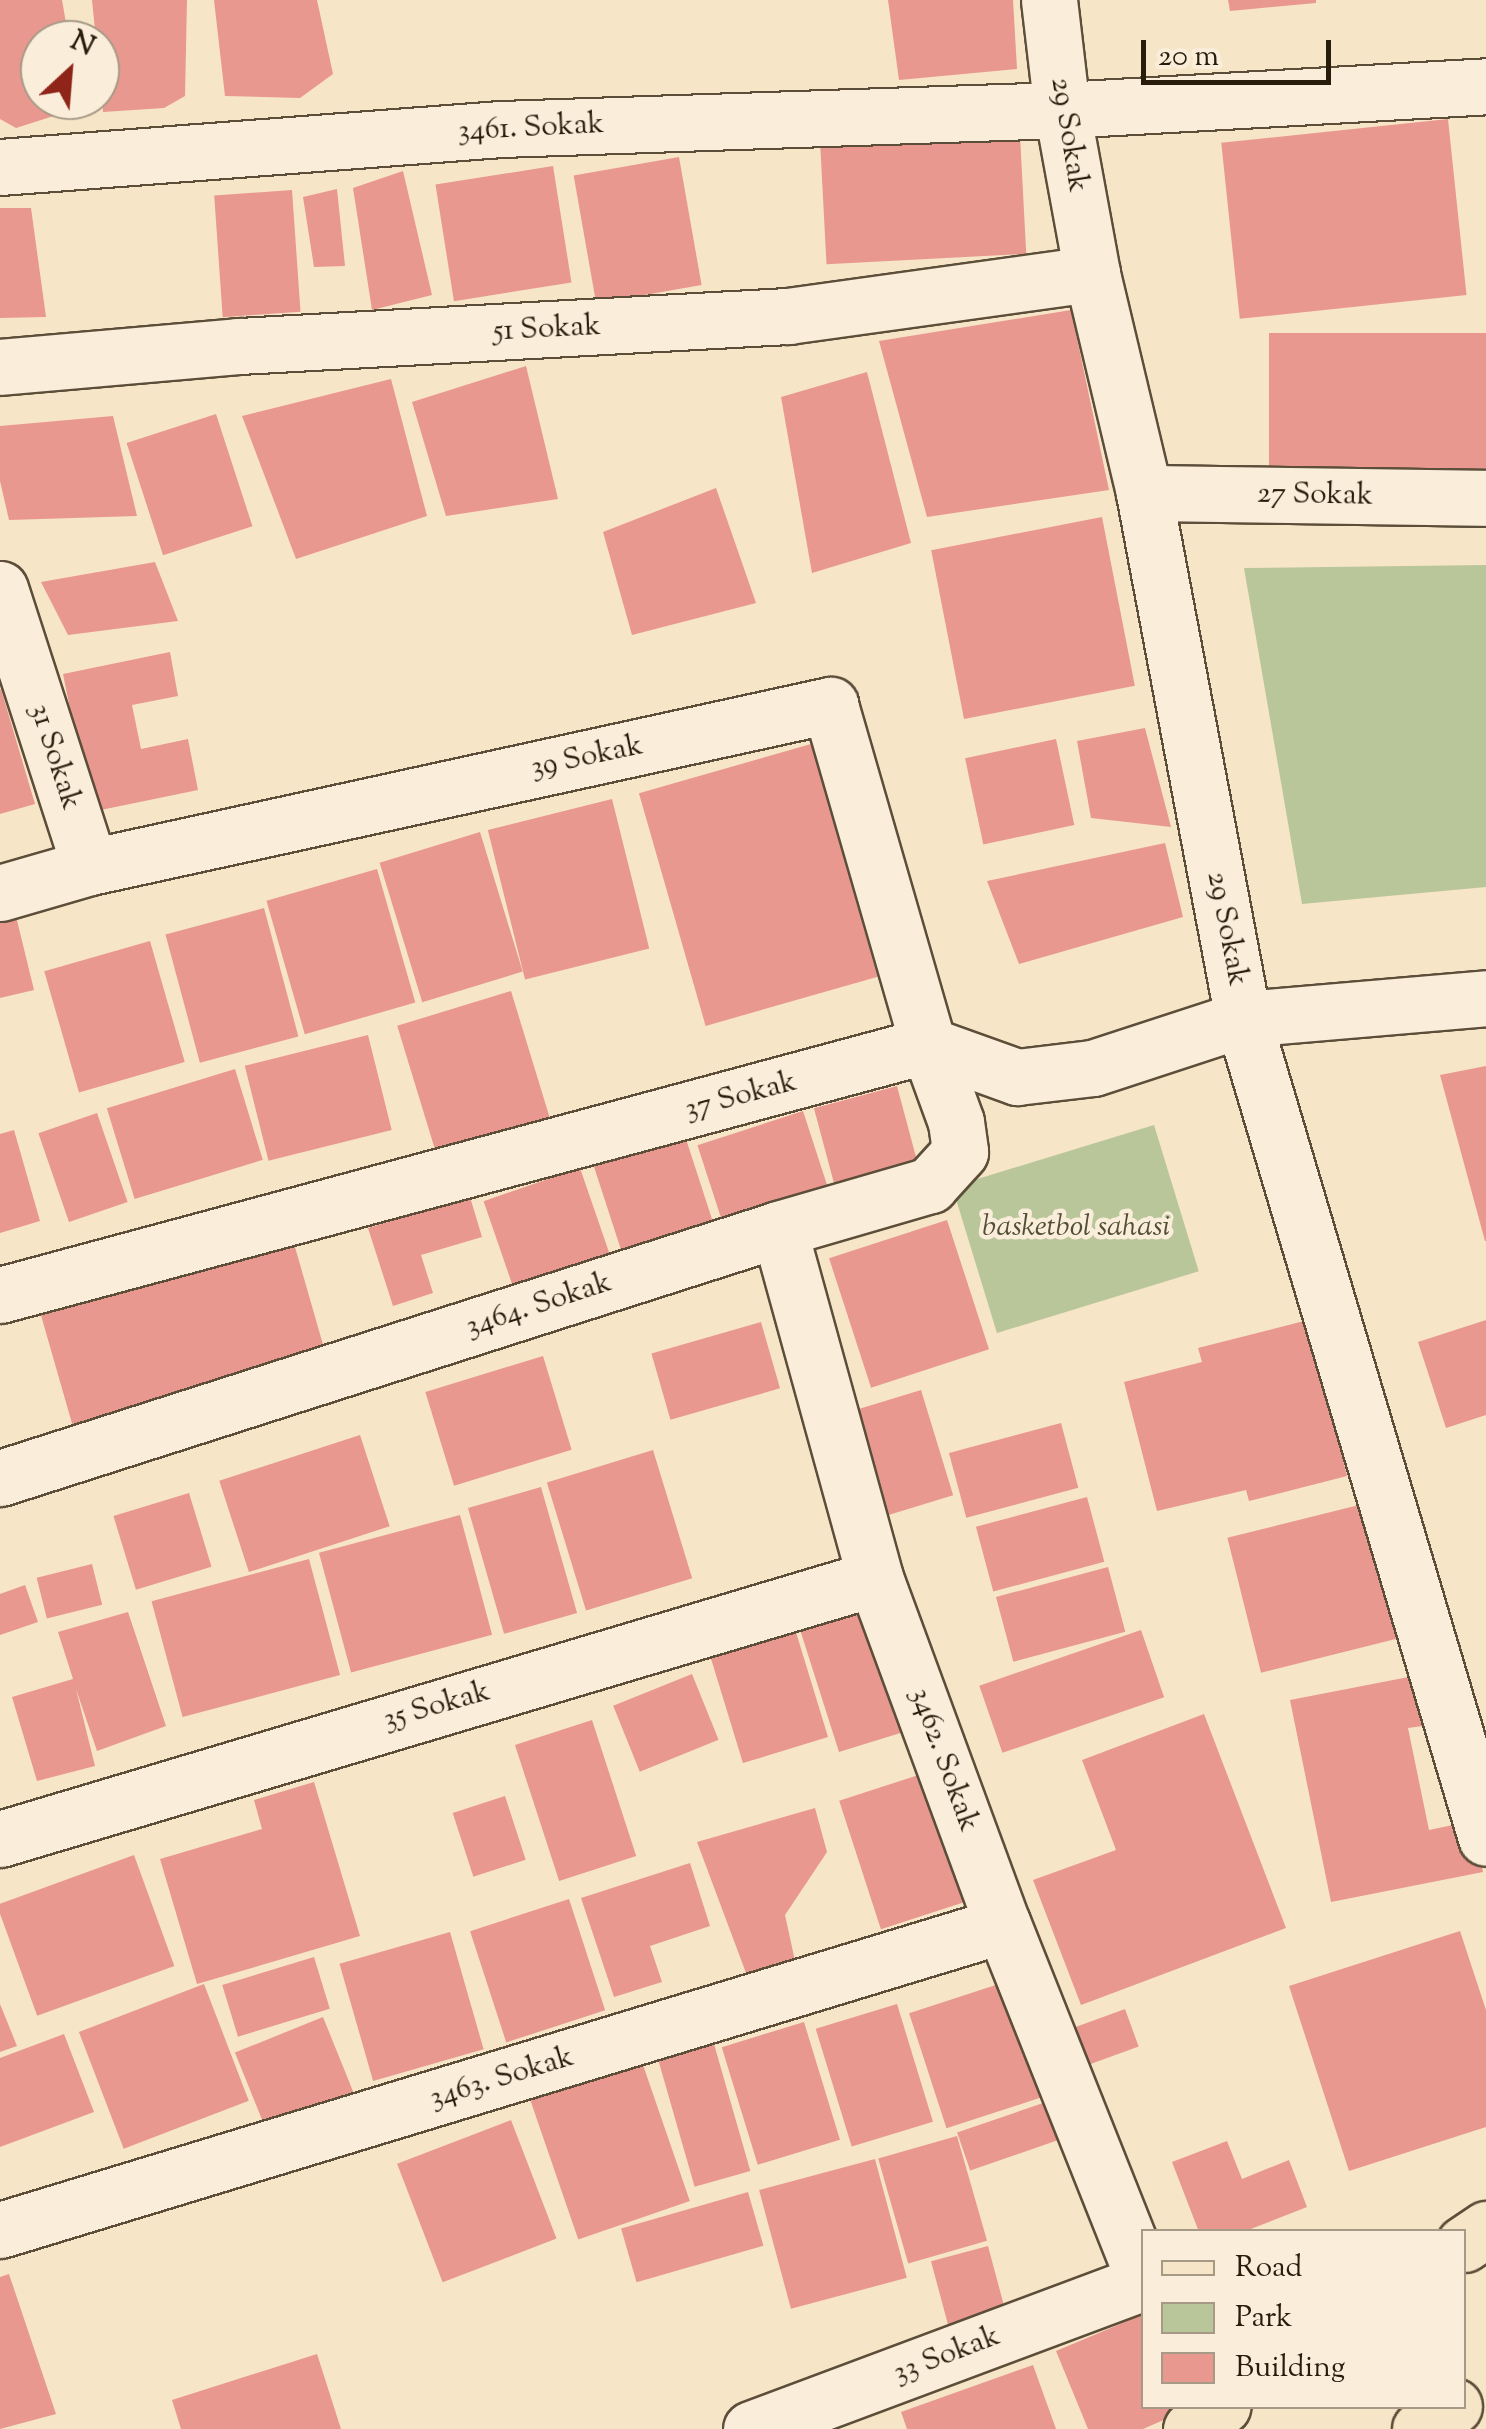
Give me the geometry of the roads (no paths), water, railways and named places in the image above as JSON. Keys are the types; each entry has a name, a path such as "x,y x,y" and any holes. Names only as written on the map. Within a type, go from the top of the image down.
{"main road":[{"path":"1420,2429 1450,2409"}],"street":[{"name":"29 Sokak","path":"1049,0 1062,110 1092,274 1144,494 1243,1019 1486,1838"},
{"name":"3461. Sokak","path":"0,167 501,129 1062,110 1486,86"},
{"name":"51 Sokak","path":"0,368 239,346 788,316 1092,274"},
{"name":"27 Sokak","path":"1144,494 1486,498"},
{"name":"31 Sokak","path":"0,590 90,867"},
{"name":"39 Sokak","path":"0,893 90,867 830,704 928,1046"},
{"path":"928,1046 1017,1077 1093,1068 1243,1019 1486,998"},
{"name":"3464. Sokak","path":"0,1478 779,1229 930,1185 960,1152 956,1122 928,1046"},
{"name":"37 Sokak","path":"0,1295 928,1046"},
{"name":"3462. Sokak","path":"779,1229 875,1578 1002,1924 1141,2273"},
{"name":"35 Sokak","path":"0,1840 875,1578"},
{"name":"3463. Sokak","path":"0,2230 1002,1924"},
{"name":"33 Sokak","path":"751,2429 1141,2282"}],"park label":[{"name":"basketbol sahasi","path":"1076,1228"}]}
